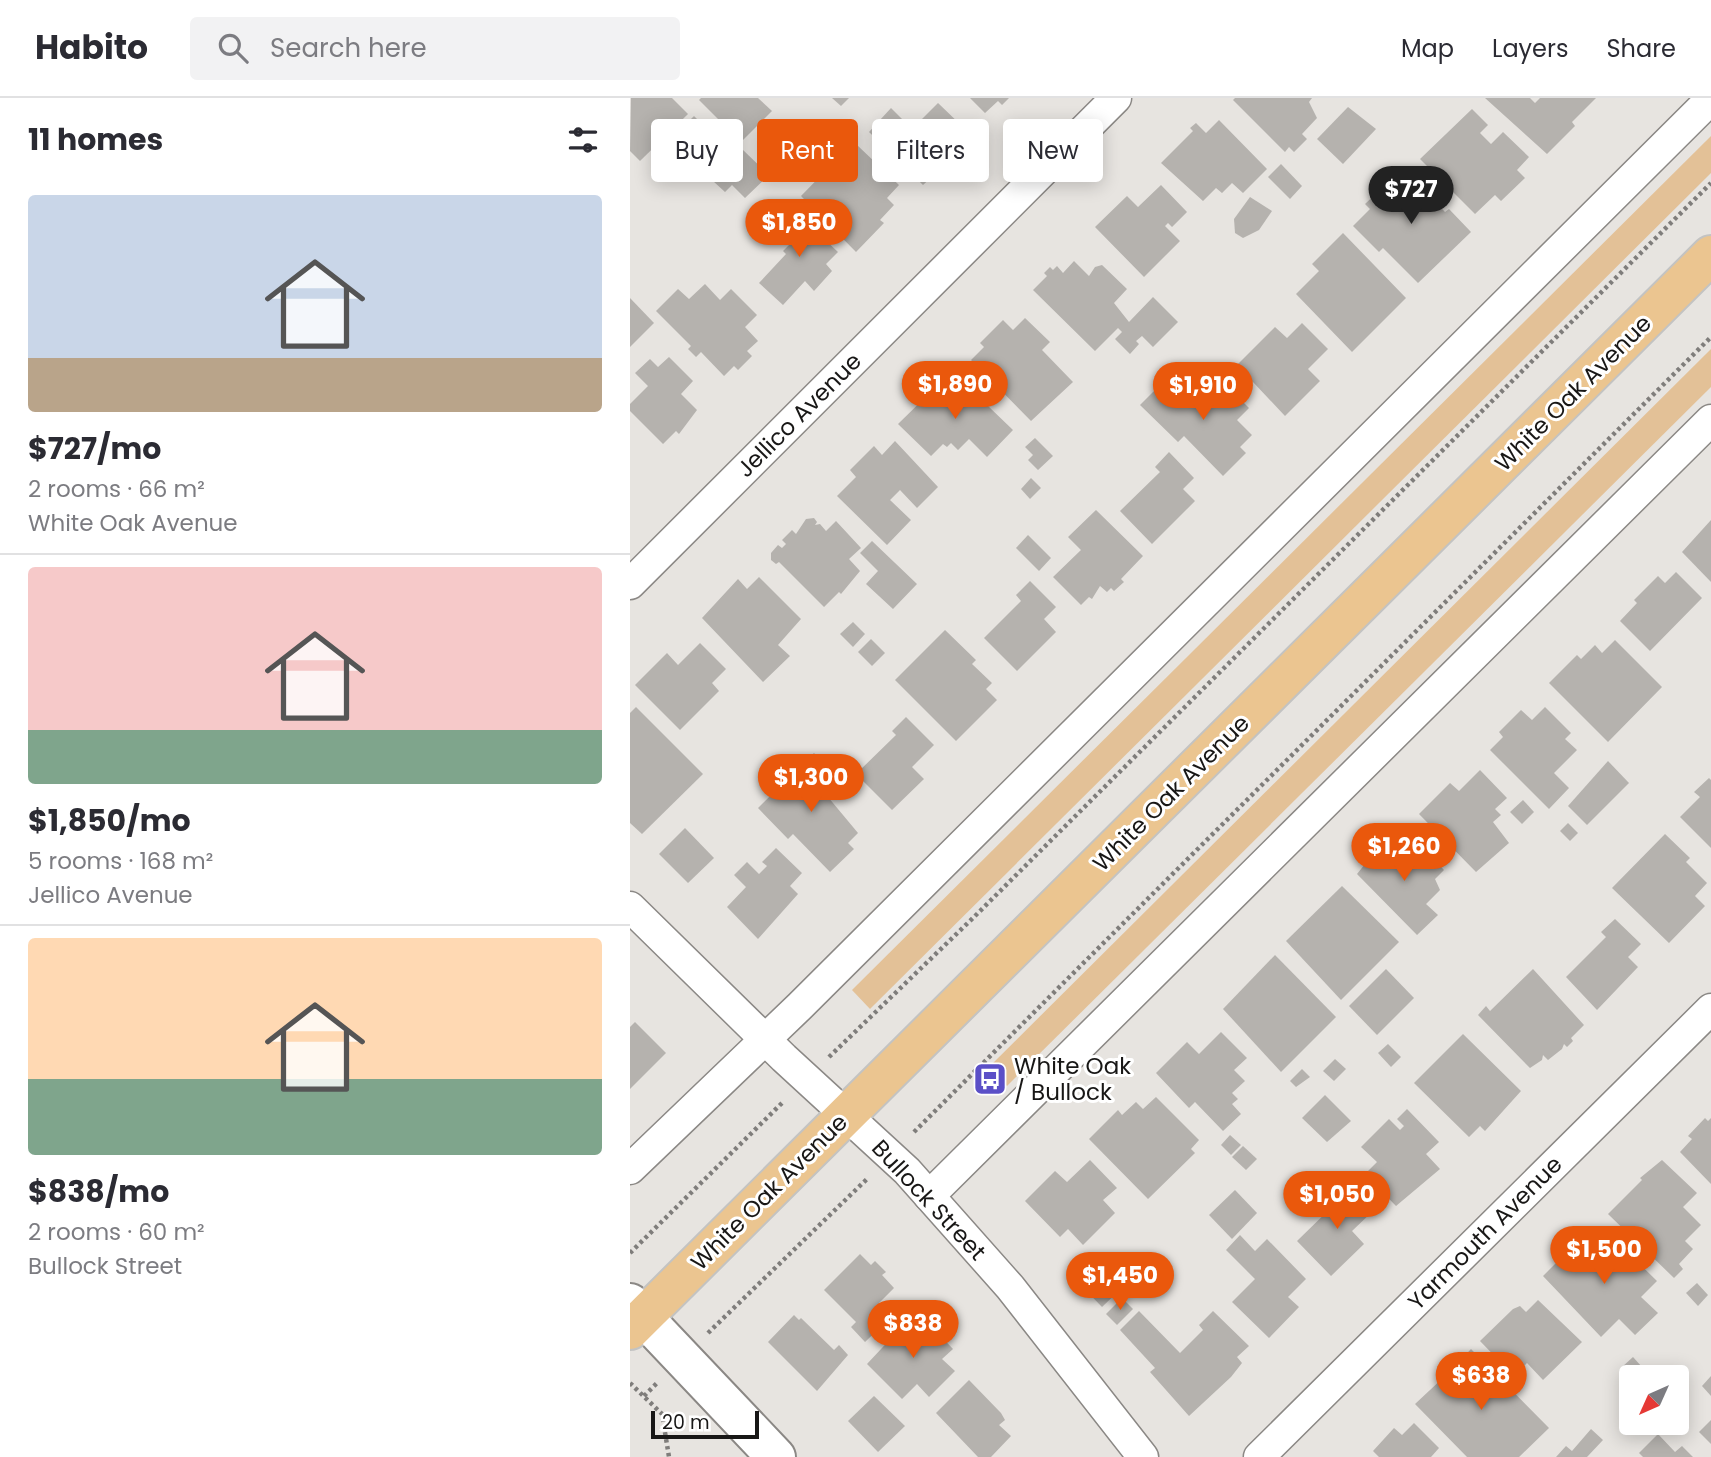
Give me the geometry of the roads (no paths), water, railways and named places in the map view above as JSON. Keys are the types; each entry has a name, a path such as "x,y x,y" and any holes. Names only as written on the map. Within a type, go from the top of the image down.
{"main road":[{"name":"White Oak Avenue","path":"635,1316 847,1115 1711,255"},
{"path":"635,1316 776,1457"}],"street":[{"name":"Jellico Avenue","path":"630,584 1116,98"},
{"path":"630,1169 764,1040 1711,99"},
{"path":"929,1196 1711,420"},
{"name":"Bullock Street","path":"630,907 764,1040 847,1115 929,1196 1010,1287 1143,1457"},
{"name":"Yarmouth Avenue","path":"1259,1457 1711,1009"}],"place":[{"name":"White Oak / Bullock","path":"990,1079"}]}
